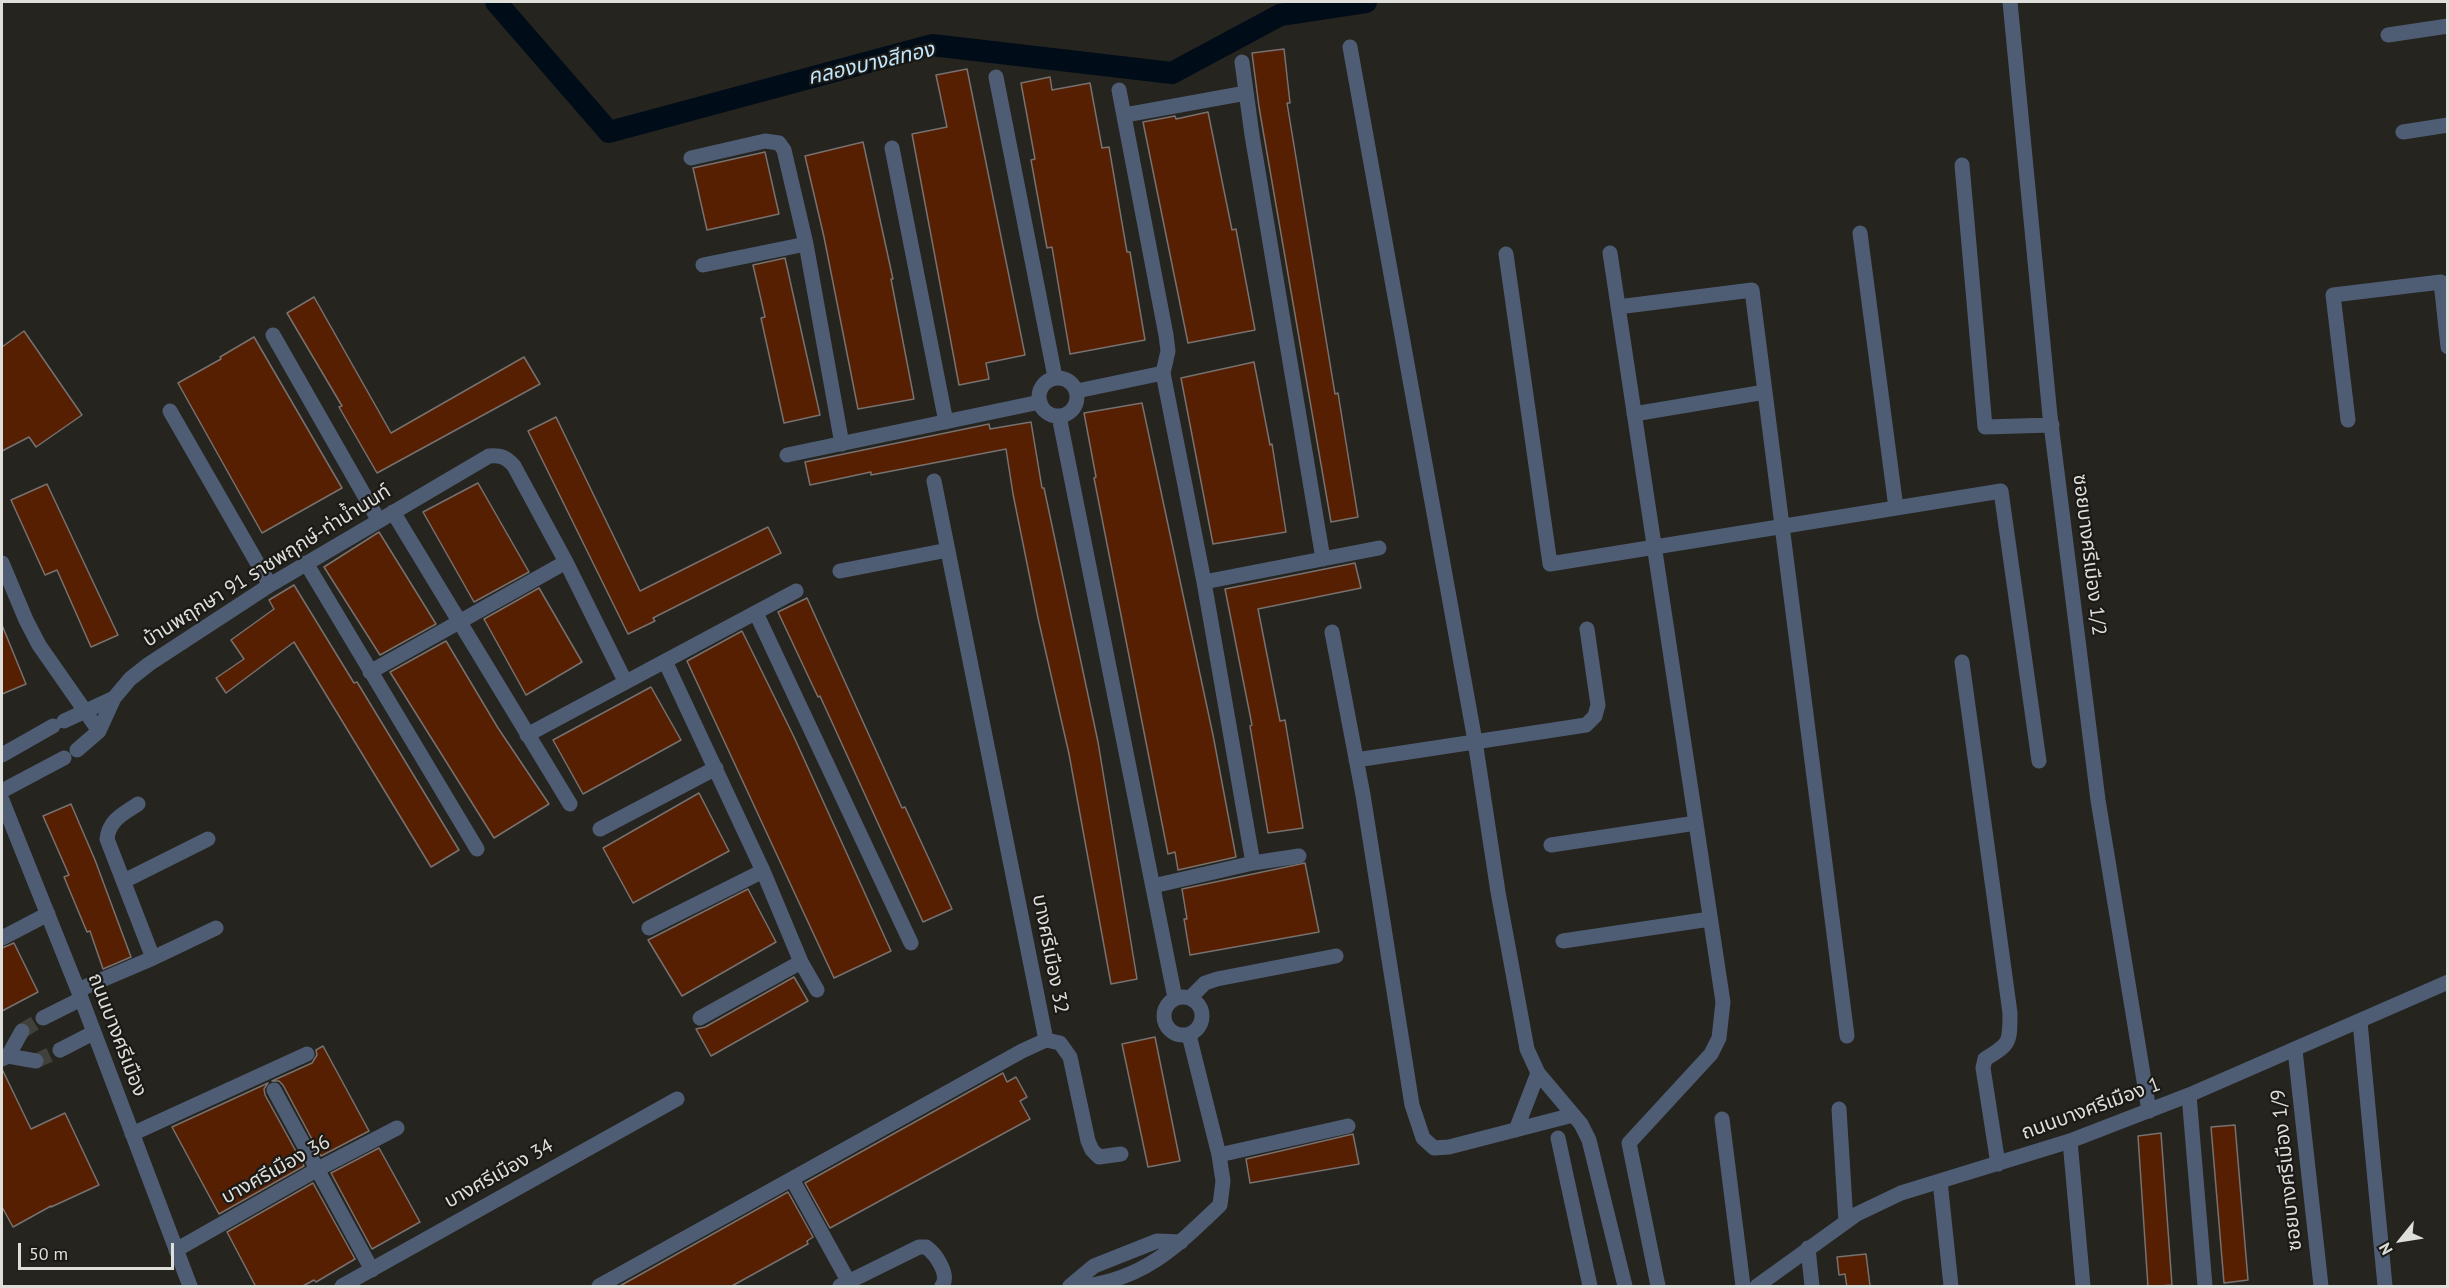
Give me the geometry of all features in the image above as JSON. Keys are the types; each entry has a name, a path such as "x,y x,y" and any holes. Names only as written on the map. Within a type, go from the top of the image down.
{"street":[{"name":"ซอยบางศรีเมือง 1/2","path":"2010,2 2052,425 2098,800 2150,1111"},
{"path":"2388,35 2448,26"},
{"path":"1350,47 1475,741 1498,892 1527,1049 1538,1073 1581,1124 1589,1140 1625,1287"},
{"path":"1242,62 1323,559"},
{"path":"996,77 1055,377"},
{"path":"1119,90 1166,335 1168,351 1163,374 1204,582 1253,863"},
{"path":"1125,116 1246,93"},
{"path":"2403,132 2448,125"},
{"path":"691,158 765,141 779,143 788,159 806,244 842,444"},
{"path":"892,148 946,422"},
{"path":"1962,165 1985,427 2052,425"},
{"path":"1860,233 1896,508"},
{"path":"702,265 806,244"},
{"path":"1610,253 1723,1002 1719,1038 1711,1054 1629,1143 1658,1287"},
{"path":"1506,254 1550,564 2001,491 2039,761"},
{"path":"2348,420 2333,295 2441,282 2448,347"},
{"path":"1618,307 1752,290 1847,1036"},
{"path":"273,335 379,521"},
{"path":"1077,391 1163,374"},
{"path":"1055,377 1071,382 1077,391 1076,405 1072,411 1059,416 1047,412 1040,402 1039,395 1044,384 1055,377"},
{"path":"1634,414 1765,392"},
{"path":"787,455 1040,402"},
{"path":"170,411 270,585"},
{"path":"1059,416 1153,886 1182,998"},
{"name":"บ้านพฤกษา 91 ราชพฤกษ์-ท่าน้ำนนท์","path":"2,791 71,754 99,731 114,698 149,664 270,585 489,456 499,455 507,458 514,466 566,562"},
{"name":"บางศรีเมือง 32","path":"598,1287 1022,1051 1046,1040 934,481"},
{"path":"393,512 570,804"},
{"path":"1204,582 1379,548"},
{"path":"840,571 948,550"},
{"path":"370,672 566,562 625,681"},
{"path":"306,563 477,849"},
{"path":"2,564 39,645 99,731"},
{"path":"527,735 796,591"},
{"path":"756,613 911,943"},
{"path":"1356,760 1586,725 1595,716 1598,705 1587,629"},
{"path":"1332,632 1356,760 1412,1105 1423,1138 1434,1148 1449,1147 1573,1115"},
{"path":"665,661 763,871 801,962 817,990"},
{"path":"1962,662 2010,1013 2010,1035 2005,1047 1985,1059 1983,1068 1998,1164"},
{"path":"2,755 85,710 114,698"},
{"path":"600,828 716,768"},
{"name":"ถนนบางศรีเมือง","path":"2,800 80,994 176,1250 186,1285"},
{"path":"138,804 114,820 108,828 107,839 153,958"},
{"path":"1551,845 1696,823"},
{"path":"124,881 208,839"},
{"path":"1153,886 1253,863 1299,856"},
{"path":"649,928 763,871"},
{"path":"2,938 48,914"},
{"path":"1563,942 1710,919"},
{"path":"43,1018 80,994 216,928"},
{"path":"1182,998 1198,1004 1203,1017 1196,1031 1188,1035 1172,1032 1164,1017 1165,1009 1205,983 1336,957"},
{"path":"700,1018 801,962"},
{"name":"ถนนบางศรีเมือง 1","path":"1757,1287 1846,1222 1901,1193 2070,1141 2150,1111 2448,982"},
{"path":"2360,1022 2385,1287"},
{"path":"22,1031 4,1057 36,1061"},
{"path":"60,1050 93,1033"},
{"path":"1085,1287 1105,1284 1162,1258 1220,1205 1223,1181 1219,1155 1188,1035"},
{"path":"1046,1040 1060,1043 1070,1057 1092,1150 1099,1157 1121,1154"},
{"name":"ซอยบางศรีเมือง 1/9","path":"2295,1050 2320,1287"},
{"path":"132,1134 307,1054"},
{"path":"1516,1130 1538,1073"},
{"path":"274,1090 372,1270"},
{"path":"2189,1095 2205,1287"},
{"name":"บางศรีเมือง 34","path":"342,1287 677,1099"},
{"path":"1839,1109 1846,1222"},
{"path":"1722,1119 1743,1287"},
{"path":"1219,1155 1348,1126"},
{"name":"บางศรีเมือง 36","path":"176,1250 318,1169 397,1128"},
{"path":"1558,1138 1590,1287"},
{"path":"2070,1141 2083,1287"},
{"path":"792,1179 847,1285 919,1247 926,1247 934,1252 944,1274 945,1282 942,1287"},
{"path":"1940,1181 1950,1287"},
{"path":"1070,1287 1095,1266 1157,1241 1182,1242"},
{"path":"1808,1248 1812,1287"}],"building":[{"path":"1284,49 1290,103 1287,103 1335,394 1338,393 1358,517 1331,522 1259,107 1252,53"},
{"path":"967,69 1025,355 986,363 989,379 959,385 912,134 947,127 936,75"},
{"path":"1050,77 1052,90 1090,83 1102,148 1109,147 1145,340 1070,354 1052,247 1047,248 1031,160 1035,159 1021,83"},
{"path":"1208,112 1232,230 1236,229 1255,330 1188,343 1143,122 1175,116 1176,119"},
{"path":"863,142 893,279 891,279 914,399 858,409 824,237 805,156"},
{"path":"765,152 779,214 707,230 693,168"},
{"path":"785,258 820,415 784,423 761,318 765,317 753,265"},
{"path":"314,297 391,433 524,357 540,384 377,473 339,407 342,406 287,313"},
{"path":"24,331 82,415 36,447 29,437 2,451 2,347"},
{"path":"254,337 342,488 262,533 178,383"},
{"path":"1254,362 1270,445 1272,444 1286,532 1213,544 1181,378"},
{"path":"1142,403 1213,735 1236,857 1178,870 1175,852 1168,854 1094,478 1096,477 1084,413"},
{"path":"556,417 640,591 768,527 781,553 653,618 655,621 628,634 528,431"},
{"path":"1031,422 1042,488 1044,488 1098,742 1137,979 1111,984 1069,754 1038,618 1006,449 810,485 805,462 989,424 990,429"},
{"path":"478,483 529,572 474,602 423,512"},
{"path":"47,484 118,635 91,647 57,570 45,575 11,500"},
{"path":"379,532 436,624 380,655 324,567"},
{"path":"1355,563 1361,588 1258,609 1280,721 1285,720 1303,828 1268,833 1250,726 1252,725 1225,589"},
{"path":"294,585 354,683 357,682 459,850 431,867 294,642 226,693 216,678 244,659 231,640 274,609 269,600"},
{"path":"539,588 582,662 526,695 484,619"},
{"path":"807,598 902,808 905,807 952,909 923,922 820,696 818,697 778,612"},
{"path":"2,625 26,684 2,694"},
{"path":"742,631 794,737 891,951 834,978 687,661"},
{"path":"446,641 498,728 549,804 494,838 390,672"},
{"path":"651,687 681,740 583,794 553,740"},
{"path":"699,793 729,851 633,903 603,848"},
{"path":"71,804 95,860 131,957 103,969 90,931 87,932 64,877 69,875 43,816"},
{"path":"1305,863 1319,932 1190,955 1182,889"},
{"path":"748,889 776,942 682,996 648,940"},
{"path":"14,943 38,992 2,1011 2,948"},
{"path":"794,977 808,1001 711,1056 696,1029 705,1027"},
{"path":"1155,1037 1180,1161 1148,1167 1122,1044"},
{"path":"323,1046 369,1131 321,1156 283,1085 279,1081 272,1081 312,1063 317,1055 316,1050"},
{"path":"2,1069 31,1129 65,1113 99,1185 51,1206 13,1227 2,1207"},
{"path":"1003,1073 1007,1082 1016,1077 1027,1097 1020,1101 1030,1119 830,1228 805,1183"},
{"path":"268,1083 264,1089 265,1095 304,1166 219,1214 172,1127"},
{"path":"2235,1125 2248,1280 2224,1283 2211,1127"},
{"path":"2161,1133 2172,1285 2148,1287 2138,1136"},
{"path":"1353,1134 1359,1164 1250,1183 1246,1159"},
{"path":"379,1148 420,1222 372,1249 331,1173"},
{"path":"313,1183 355,1259 316,1282 314,1280 301,1287 256,1287 227,1232"},
{"path":"788,1192 813,1237 807,1241 808,1244 730,1287 618,1287"},
{"path":"1866,1254 1870,1286 1847,1287 1845,1274 1839,1275 1837,1257"}],"waterway":[{"name":"คลองบางสีทอง","path":"496,2 609,132 932,45 1172,73 1280,15 1366,2"}],"tunnel":[{"path":"22,1031 43,1018"},
{"path":"36,1061 60,1050"}]}
